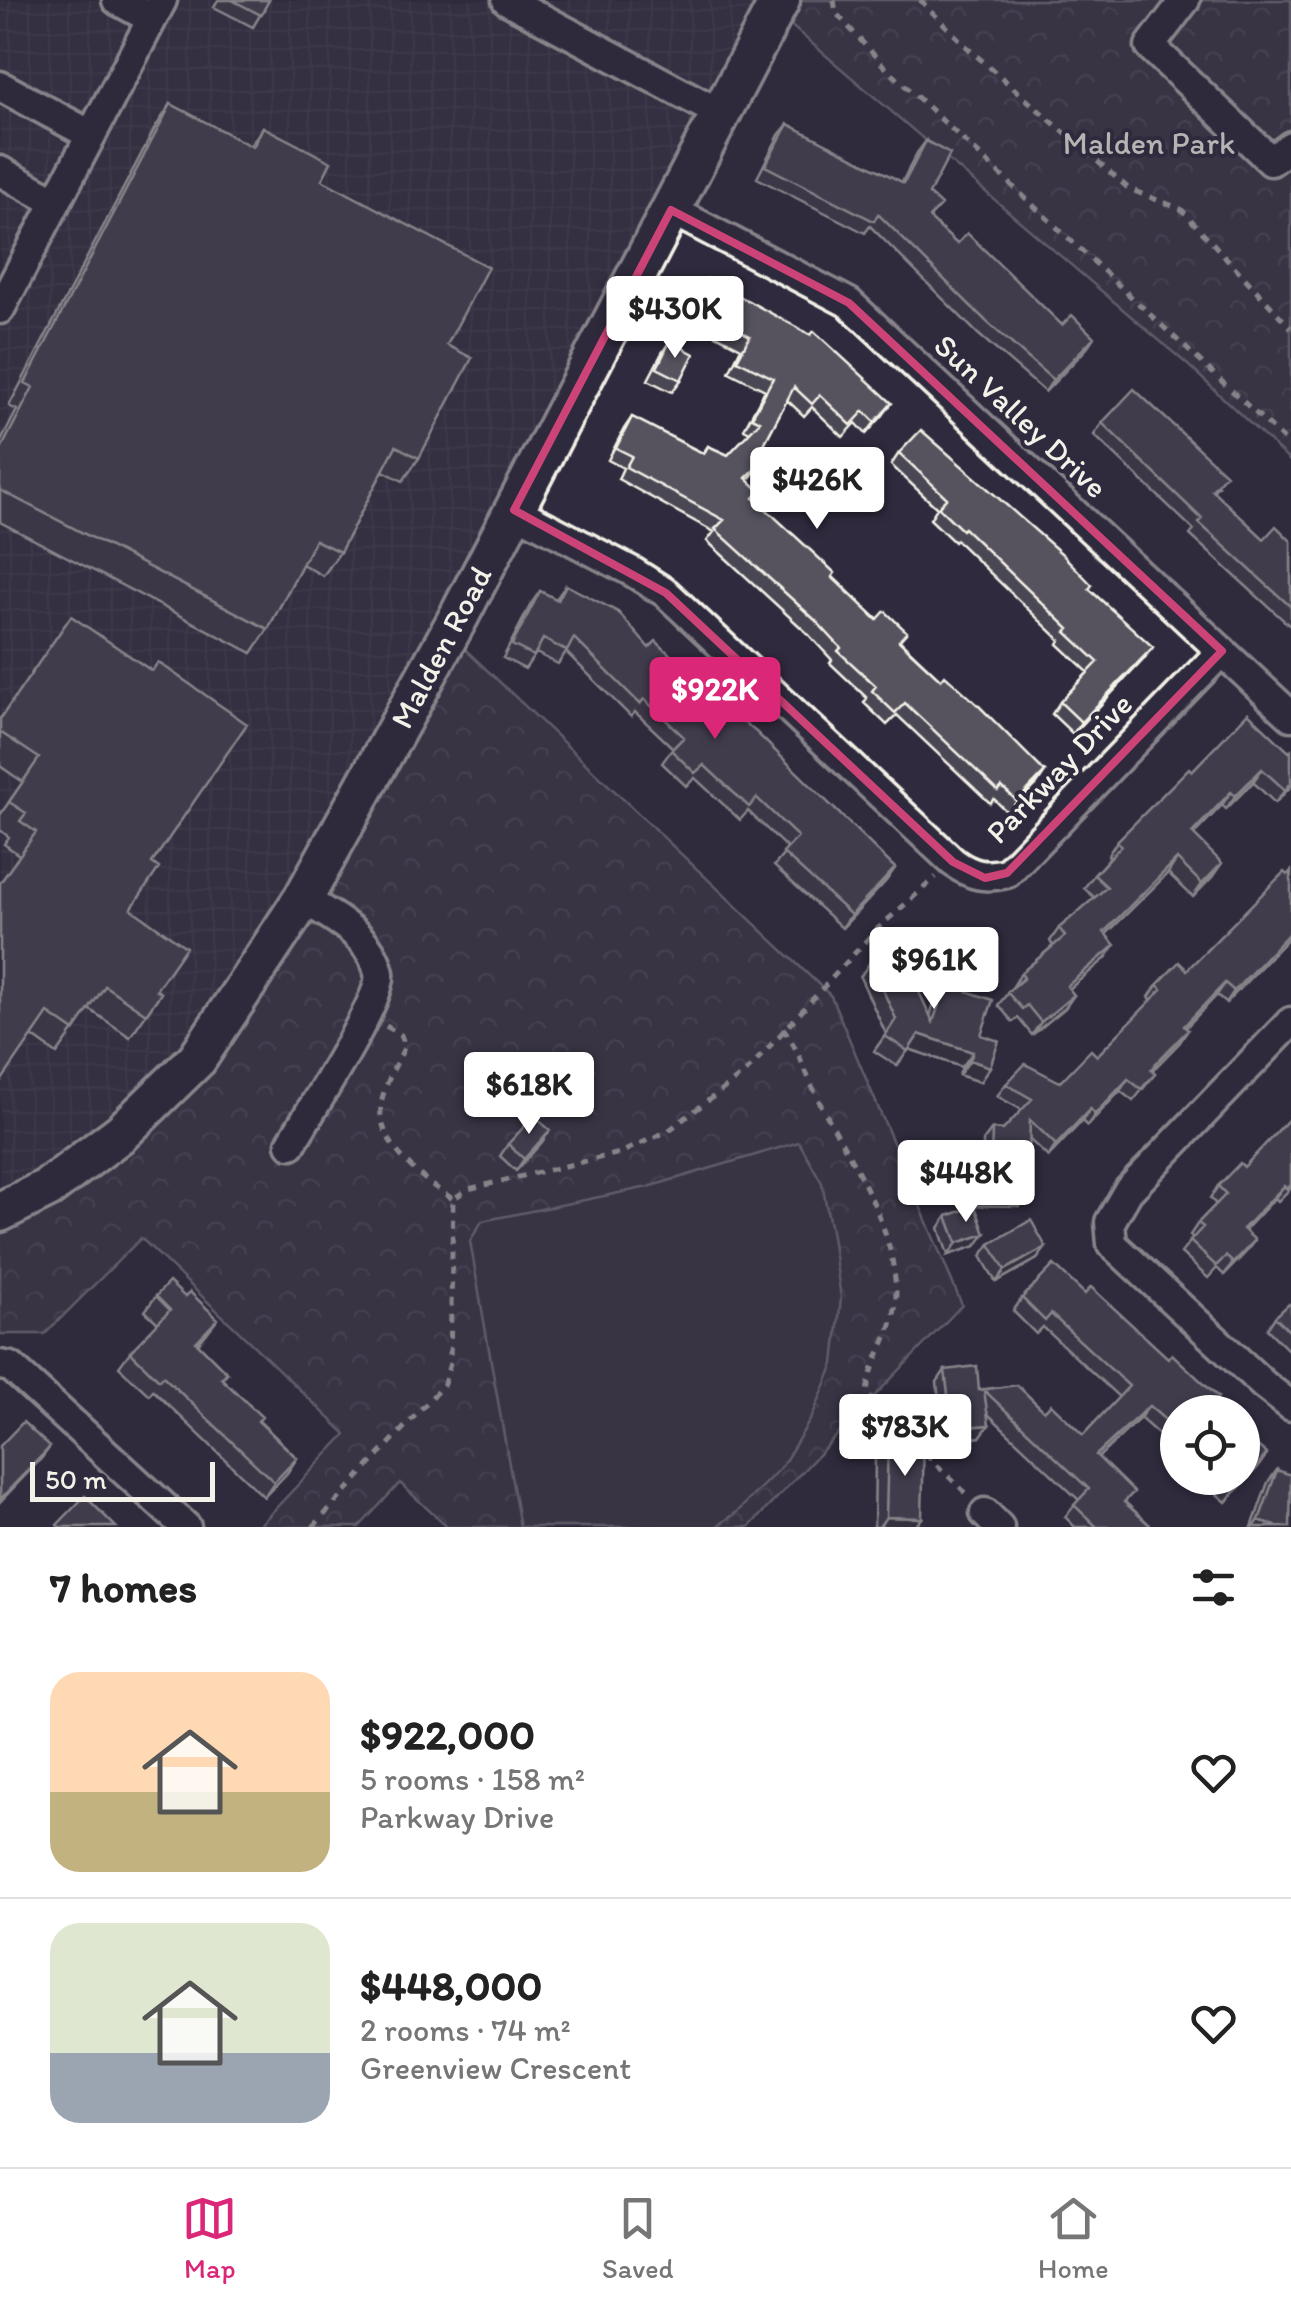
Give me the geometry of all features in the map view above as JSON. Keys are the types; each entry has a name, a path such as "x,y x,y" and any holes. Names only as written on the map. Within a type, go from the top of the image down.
{"main road":[{"name":"Malden Road","path":"0,1212 48,1188 122,1133 197,1059 303,900 514,510 780,0"}],"street":[{"path":"0,309 157,9 117,0"},
{"path":"507,0 721,114"},
{"path":"1186,0 1150,46 1271,161 1291,146"},
{"path":"0,86 91,135"},
{"path":"0,172 56,202"},
{"name":"Sun Valley Drive","path":"671,210 849,303 1291,716"},
{"name":"Parkway Drive","path":"514,510 666,593 953,862 966,872 986,878 1007,873 1222,651"},
{"path":"291,1144 366,1013 380,974 349,926 303,900"},
{"path":"1291,1022 1128,1190 1110,1222 1112,1244 1264,1386 1291,1406"},
{"path":"6,1366 186,1527"}],"path":[{"path":"834,0 836,13 884,66 1291,446"},
{"path":"920,0 972,51 1130,189 1181,210 1291,328"},
{"path":"453,1199 468,1189 620,1153 668,1131 747,1071 875,931 953,862"},
{"path":"366,1013 401,1034 404,1046 381,1101 387,1133 409,1168 453,1199"},
{"path":"783,1028 820,1103 863,1176 892,1256 896,1300 868,1394 882,1414 992,1520"},
{"path":"313,1527 444,1384 450,1363 453,1199"}],"highlighted area":[{"path":"671,210 849,303 1222,651 1007,873 985,878 953,862 666,593 514,510"}],"shaded area":[{"path":"0,0 781,0 449,634 172,1086 0,1206"}],"green space":[{"name":"Malden Park","path":"781,0 1291,0 1291,462 1188,365 775,12"},
{"path":"449,634 831,996 962,1305 749,1527 447,1527 400,1483 359,1527 258,1527 346,1434 141,1238 45,1334 0,1334 0,1206 171,1086"},
{"path":"799,1142 822,1183 841,1298 834,1364 812,1417 782,1466 737,1512 716,1527 520,1527 470,1241 482,1221 648,1187"}],"building":[{"path":"232,0 269,0 261,15"},
{"path":"171,104 253,147 263,127 331,162 322,180 488,267 447,345 472,358 419,458 396,446 340,552 315,540 268,629 0,490 0,451 33,387 25,383"},
{"path":"788,124 904,183 926,141 950,154 929,194 941,205 929,218 957,244 967,233 1062,325 1072,315 1094,337 1053,380 987,322 878,214 874,221 765,166"},
{"path":"708,279 811,335 814,331 892,403 875,422 864,411 851,425 820,395 812,404 794,387 762,448 769,455 746,478 760,491 754,498 835,573 832,577 877,620 885,611 907,632 899,641 941,680 945,675 1045,772 1017,801 1002,787 998,791 905,703 895,713 872,691 876,686 838,651 841,648 815,620 715,529 724,520 626,467 632,456 616,448 632,417 704,454 708,446 728,455 760,421 752,417 773,378 737,360 750,336 694,307"},
{"path":"670,341 694,354 681,380 657,368"},
{"path":"1134,389 1226,474 1212,490 1264,539 1276,526 1291,541 1291,607 1199,523 1202,519 1102,423"},
{"path":"921,430 1061,553 1092,585 1089,589 1153,647 1081,722 1060,702 1098,662 1066,632 1069,629 938,507 947,498 899,453"},
{"path":"566,585 618,612 649,648 656,641 679,663 676,665 728,714 730,711 756,732 895,868 851,915 783,853 798,837 757,798 749,807 704,765 695,773 671,750 684,737 644,699 640,704 574,638 567,651 543,639 534,656 512,645 540,591 558,600"},
{"path":"71,616 152,671 158,662 247,724 152,863 159,868 131,909 186,947 156,990 161,993 146,1014 105,986 74,1031 48,1013 0,1083 0,883 36,832 20,821 26,813 9,802 39,758 0,732 0,719"},
{"path":"1248,713 1291,750 1291,783 1285,790 1262,769 1235,796 1231,792 1192,833 1222,863 1202,884 1177,859 1104,932 1115,945 1067,986 1074,995 1041,1022 1027,1005 1022,1009 1007,992 1024,978 1021,973 1065,936 1059,928 1107,887 1094,875 1121,846 1117,841"},
{"path":"1291,871 1291,931 1234,991 1225,983 1184,1026 1188,1030 1156,1063 1151,1070 1155,1074 1141,1089 1128,1079 1095,1114 1090,1109 1056,1145 1030,1120 1028,1194 979,1193 980,1160 991,1160 992,1129 1003,1130 1032,1099 1006,1084 1025,1064 1060,1082 1091,1050 1097,1056 1162,989 1157,985 1179,962 1187,970 1284,872 1287,875"},
{"path":"899,949 933,1022 946,984 993,1000 981,1035 999,1041 990,1067 970,1060 973,1052 919,1034 908,1051 885,1036 896,1019 870,962"},
{"path":"534,1116 550,1130 524,1159 508,1144"},
{"path":"1291,1117 1291,1185 1287,1189 1284,1186 1243,1229 1255,1240 1233,1263 1226,1256 1216,1266 1190,1241 1203,1227 1198,1223 1226,1194 1218,1186 1240,1163 1244,1167"},
{"path":"975,1206 985,1234 957,1243 947,1216"},
{"path":"1031,1220 1046,1247 1005,1270 990,1244"},
{"path":"1054,1265 1085,1294 1091,1287 1168,1358 1172,1354 1216,1395 1160,1395 1160,1415 1149,1406 1096,1455 1134,1492 1124,1502 1152,1527 1097,1527 1074,1505 1089,1489 984,1390 989,1425 952,1428 945,1370 977,1366 979,1390 1017,1385 1044,1411 1051,1404 1083,1435 1129,1386 1051,1314 1045,1321 1022,1298"},
{"path":"169,1282 185,1297 190,1292 218,1319 196,1342 227,1373 221,1378 262,1417 258,1421 297,1458 274,1482 163,1376 159,1380 130,1352 170,1310 156,1296"},
{"path":"1291,1306 1291,1333 1275,1317"},
{"path":"23,1422 50,1447 0,1499 0,1446"},
{"path":"888,1441 924,1441 922,1518 886,1517"},
{"path":"1277,1470 1291,1475 1290,1527 1259,1520"},
{"path":"85,1496 116,1527 57,1525"}]}
